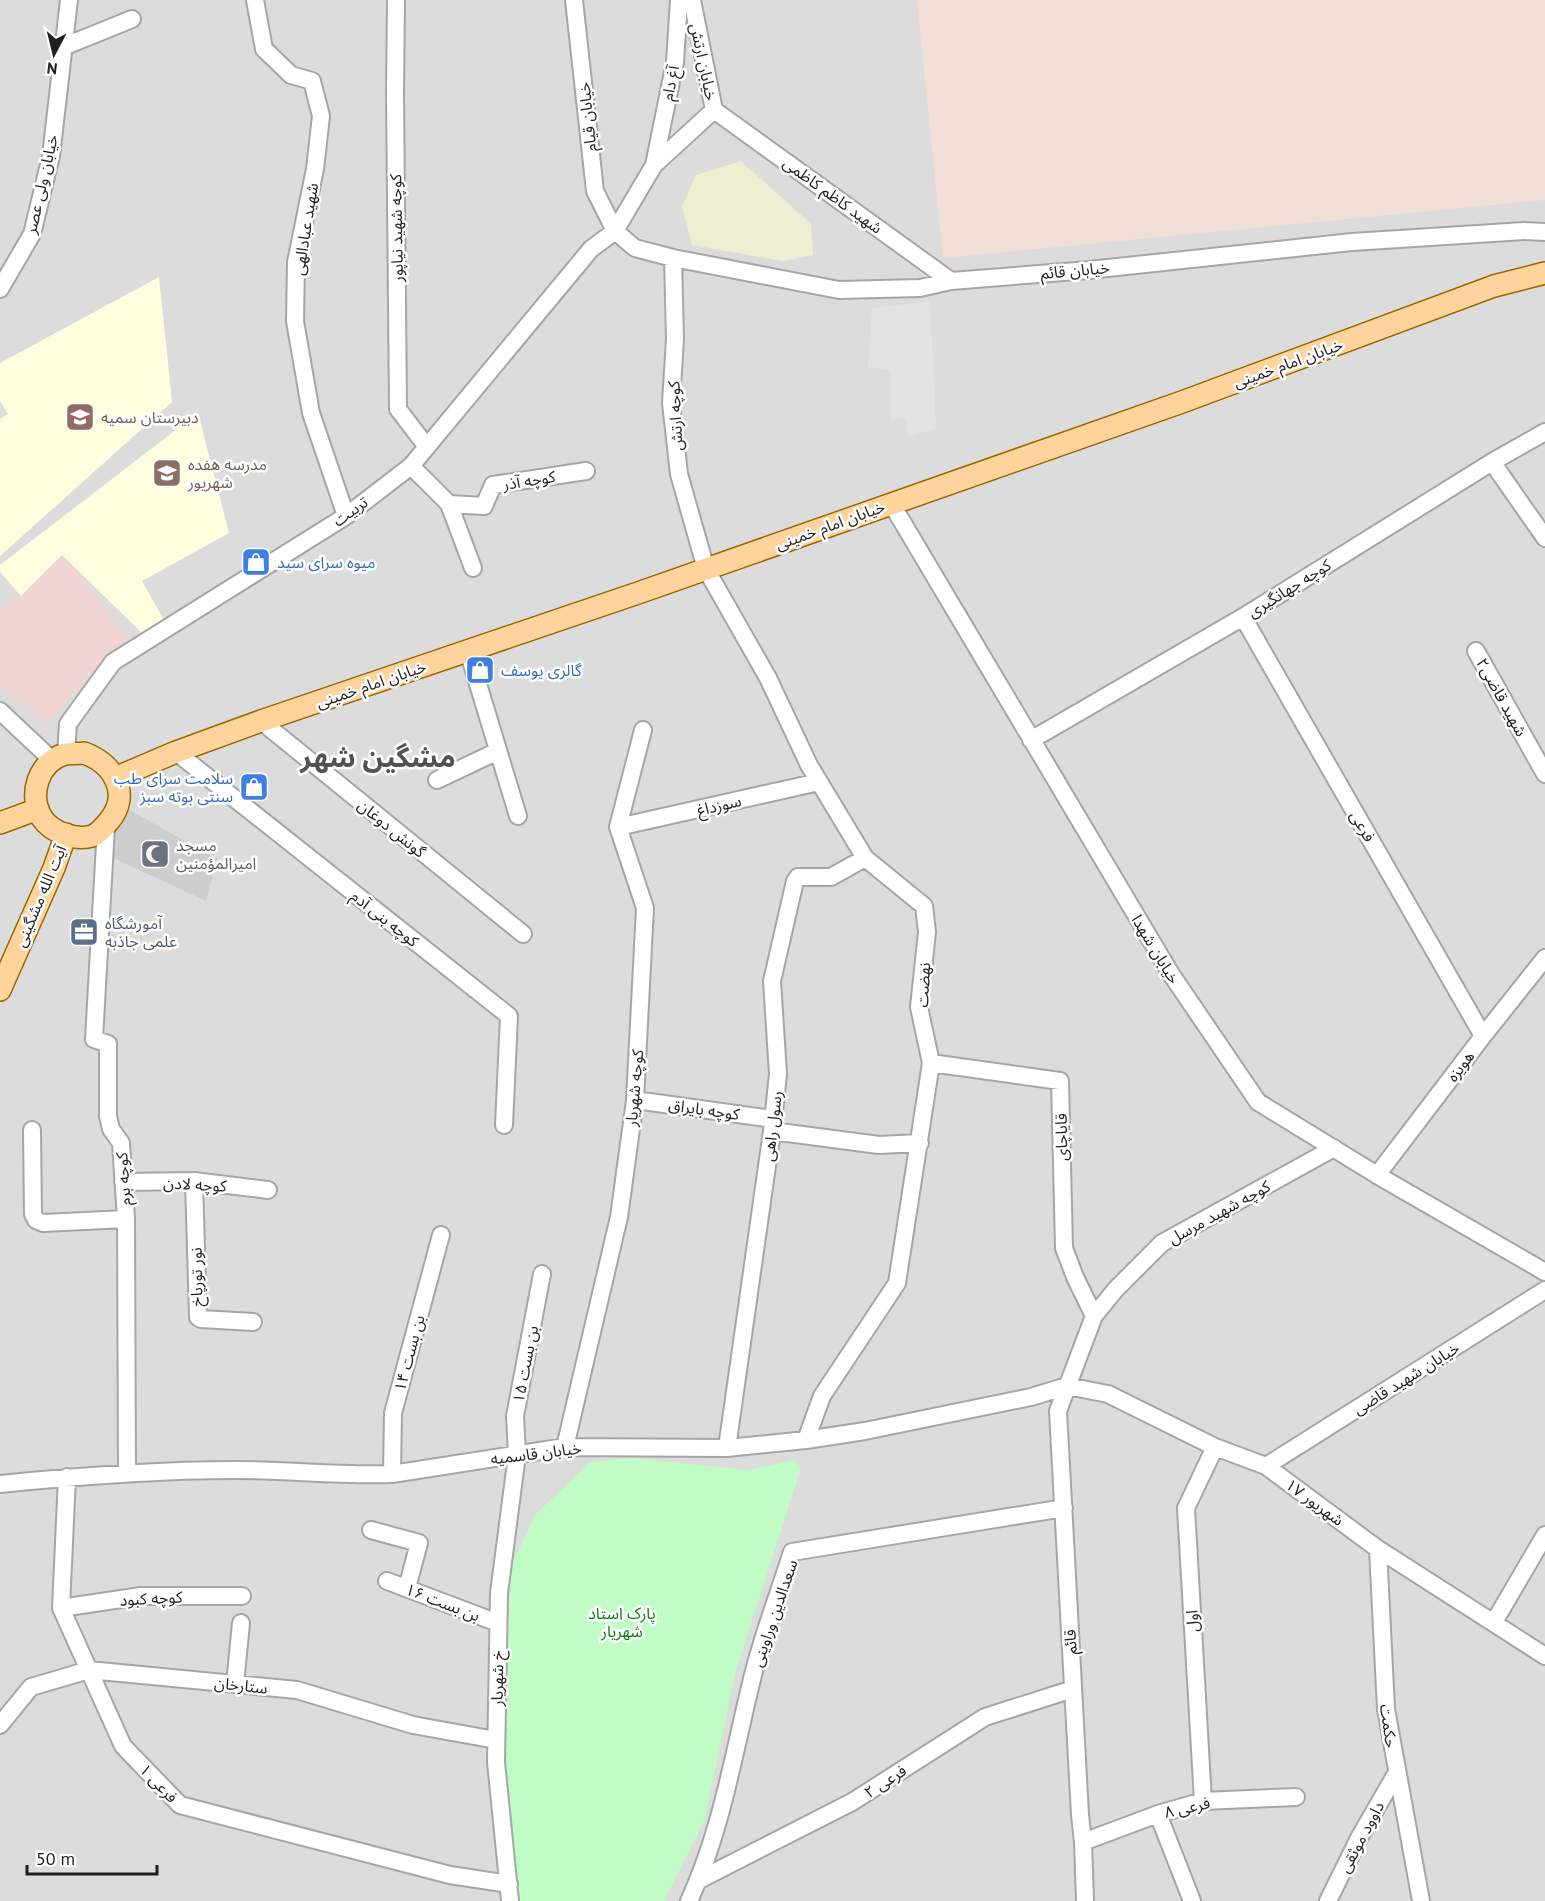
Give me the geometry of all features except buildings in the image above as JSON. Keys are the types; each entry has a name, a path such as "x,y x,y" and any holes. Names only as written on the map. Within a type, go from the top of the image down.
{"main road":[{"name":"خیابان امام خمینی","path":"116,778 177,752 261,721 706,569 1182,402 1494,286 1545,273"},
{"path":"84,753 96,757 108,766 116,778 119,790 118,805 112,818 92,836 61,833 44,821 38,809 35,795 38,780 45,768 59,758 84,753"},
{"path":"0,823 38,809"},
{"name":"آیت الله مشگینی","path":"0,990 54,868 66,834"}],"street":[{"name":"خیابان ولی عصر","path":"0,289 32,234 51,156 69,0"},
{"name":"شهید عبادالهی","path":"255,0 264,49 291,75 312,81 321,116 315,169 296,262 295,321 311,413 346,516"},
{"name":"کوچه شهید نیاپور","path":"396,0 398,410 427,447"},
{"name":"خیابان قیام","path":"574,0 595,190 615,231"},
{"name":"آغ دام","path":"654,165 675,62 679,0"},
{"name":"خیابان ارتش","path":"615,231 654,165 714,110 692,0"},
{"path":"63,46 132,19"},
{"name":"شهید کاظم کاظمی","path":"714,110 951,281"},
{"name":"تربیت","path":"59,758 68,724 113,662 346,516 411,466 591,249 615,231"},
{"name":"خیابان قائم","path":"615,231 635,248 673,258 839,290 920,288 951,281 1089,270 1352,242 1524,231 1545,232"},
{"name":"کوچه ارتش","path":"673,258 675,339 671,403 679,474 706,569"},
{"name":"کوچه جهانگیری","path":"1031,740 1243,617 1492,462 1545,432"},
{"path":"1492,462 1545,538"},
{"path":"411,466 449,504 473,568"},
{"name":"کوچه آذر","path":"449,504 484,506 493,485 586,471"},
{"name":"خیابان شهدا","path":"891,503 1171,974 1258,1102 1377,1175 1545,1272"},
{"name":"نهضت","path":"706,569 768,678 819,782 866,858 924,906 927,932 919,1007 932,1063 897,1283 822,1396 806,1440"},
{"name":"فرعی","path":"1243,617 1483,1036"},
{"path":"468,651 518,816"},
{"name":"شهید قاضی۲","path":"1476,651 1545,774"},
{"path":"0,711 59,758"},
{"name":"گونش دوغان","path":"261,721 523,934"},
{"path":"618,827 643,730"},
{"path":"437,780 498,751"},
{"name":"کوچه بنی آدم","path":"177,752 509,1016 504,1125"},
{"name":"سوزداغ","path":"618,827 819,782"},
{"name":"کوچه برم","path":"106,825 94,1039 108,1044 108,1116 111,1130 121,1143 126,1219 127,1473"},
{"name":"کوچه شهریار","path":"565,1447 619,1217 635,1100 645,908 618,827"},
{"name":"رسول راهی","path":"727,1448 778,1074 772,981 795,881 798,876 803,875 831,877 866,858"},
{"name":"هویزه","path":"1377,1175 1545,958"},
{"name":"قایاچای","path":"932,1063 1060,1081 1064,1248 1075,1277 1095,1316"},
{"name":"کوچه بایراق","path":"635,1100 879,1144 920,1143"},
{"path":"33,1130 33,1214 36,1220 43,1223 126,1219"},
{"name":"کوچه شهید مرسل","path":"1067,1386 1095,1316 1116,1289 1162,1243 1334,1148"},
{"name":"کوچه لادن","path":"123,1182 194,1181 267,1190"},
{"name":"نور تورپاخ","path":"194,1181 198,1317 253,1322"},
{"name":"بن بست ۱۴","path":"392,1474 393,1413 441,1235"},
{"name":"بن بست ۱۵","path":"517,1455 515,1416 542,1274"},
{"name":"خیابان شهید قاضی","path":"1266,1466 1545,1290"},
{"name":"خیابان قاسمیه","path":"0,1484 127,1473 238,1470 392,1474 565,1447 727,1448 865,1431 1030,1397 1067,1386"},
{"name":"۱۷ شهریور","path":"1067,1386 1108,1394 1215,1447 1266,1466 1378,1549 1545,1656"},
{"name":"قائم","path":"1067,1386 1058,1411 1085,1901"},
{"name":"اول","path":"1203,1801 1186,1508 1215,1447"},
{"name":"خ شهریار","path":"509,1893 496,1762 498,1623 499,1593 517,1455"},
{"name":"فرعی ۱","path":"67,1477 61,1608 123,1746 180,1805 450,1875 509,1893"},
{"name":"سعدالدین وراوینی","path":"689,1901 699,1880 727,1789 753,1673 792,1552 1064,1508"},
{"path":"371,1530 419,1543 407,1588"},
{"path":"1494,1622 1545,1534"},
{"name":"حکمت","path":"1378,1549 1386,1710 1421,1901"},
{"name":"بن بست ۱۶","path":"387,1581 498,1623"},
{"name":"کوچه کبود","path":"61,1608 141,1596 242,1596"},
{"path":"235,1684 241,1623"},
{"name":"ستارخان","path":"0,1725 31,1687 89,1670 297,1690 413,1725 496,1740"},
{"name":"فرعی ۲","path":"699,1880 852,1802 985,1718 1073,1689"},
{"name":"داوود موثقی","path":"1328,1901 1359,1838 1396,1774"},
{"name":"فرعی ۸","path":"1083,1842 1158,1814 1203,1801 1296,1797"},
{"path":"1158,1814 1192,1901"}],"shaded area":[{"path":"0,0 1545,0 1545,1901 0,1901"},
{"path":"917,0 1545,0 1545,200 943,258"},
{"path":"741,161 811,224 813,255 783,261 692,245 682,206 696,175"},
{"name":"دبیرستان سمیه","path":"159,277 172,402 0,556 0,419 8,414 0,401 0,363"},
{"path":"930,301 936,428 908,437 906,418 891,420 891,371 868,367 872,308"},
{"name":"مدرسه هفده شهریور","path":"198,413 229,533 142,581 165,622 145,636 62,555 21,596 0,572 0,565"},
{"path":"62,555 130,639 105,657 47,724 0,684 0,612"},
{"name":"مسجد امیرالمؤمنین","path":"126,808 217,859 206,901 92,848 117,832"}],"green space":[{"name":"پارک استاد شهریار","path":"633,1458 749,1470 795,1460 801,1468 735,1674 705,1819 664,1901 511,1901 496,1762 499,1593 535,1515 590,1462"}],"place":[{"name":"دبیرستان سمیه","path":"80,417"},
{"name":"مدرسه هفده شهریور","path":"167,473"},
{"name":"میوه سرای سید","path":"256,562"},
{"name":"گالری یوسف","path":"480,670"},
{"name":"سلامت سرای طب سنتی بوته سبز","path":"254,787"},
{"name":"مسجد امیرالمؤمنین","path":"155,854"},
{"name":"آمورشگاه علمی جاذبه","path":"84,932"}],"district":[{"name":"مشگین شهر","path":"378,757"}]}
